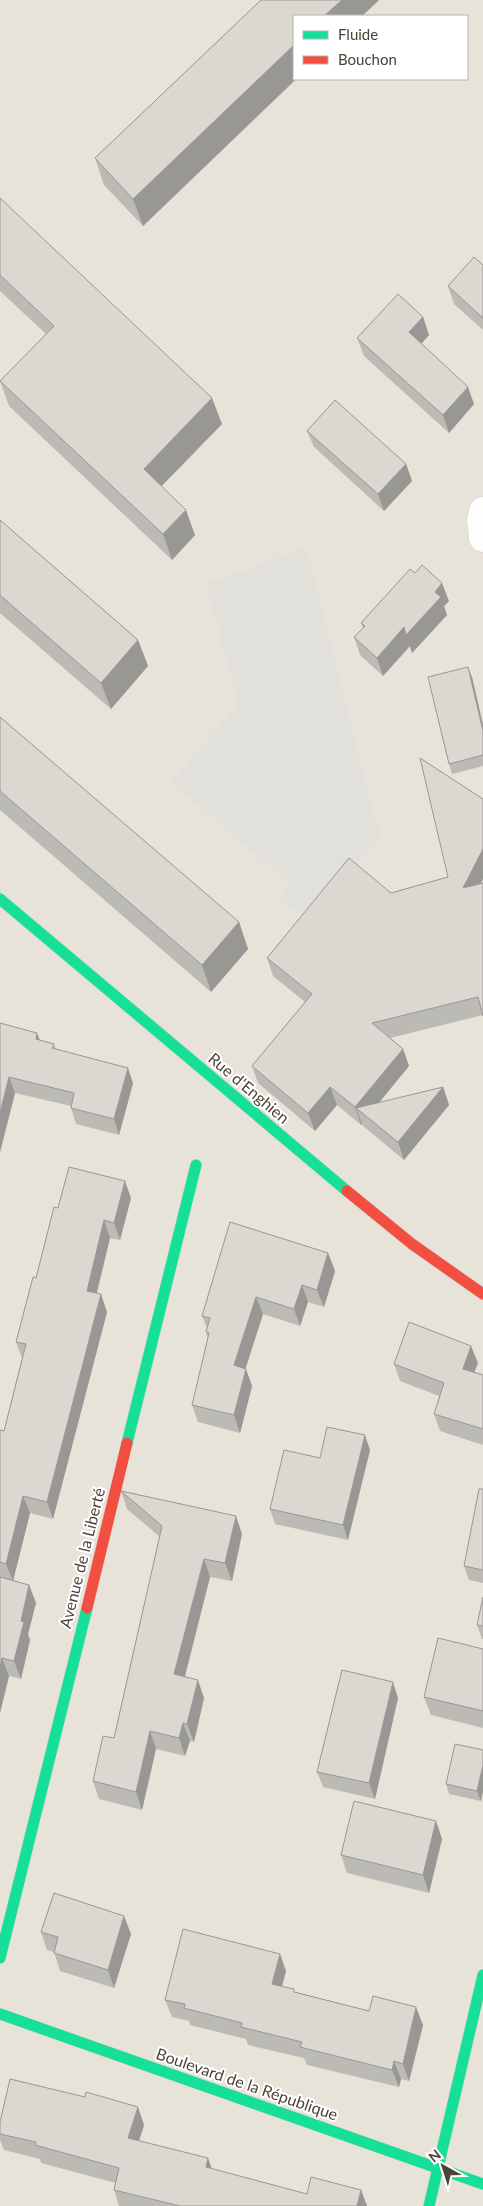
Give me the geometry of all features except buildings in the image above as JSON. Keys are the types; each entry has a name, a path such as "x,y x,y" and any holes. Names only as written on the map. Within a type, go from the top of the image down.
{"street":[{"path":"483,511 481,520 483,538"},
{"name":"Rue d'Enghien","path":"0,899 218,1084 412,1244 483,1294"},
{"name":"Avenue de la Liberté","path":"0,1958 196,1165"},
{"path":"428,2206 483,1975"},
{"name":"Boulevard de la République","path":"0,2014 483,2184"}],"shaded area":[{"path":"0,0 483,0 483,2206 0,2206"},
{"path":"306,547 380,837 307,921 280,899 291,885 171,782 238,704 206,584"}],"traffic: fast":[{"path":"0,899 347,1191"},
{"path":"127,1443 196,1165"},
{"path":"0,1958 87,1608"},
{"path":"429,2206 483,1975"},
{"path":"0,2014 483,2184"}],"traffic: jam":[{"path":"347,1191 412,1244 483,1294"},
{"path":"87,1608 127,1443"}]}
